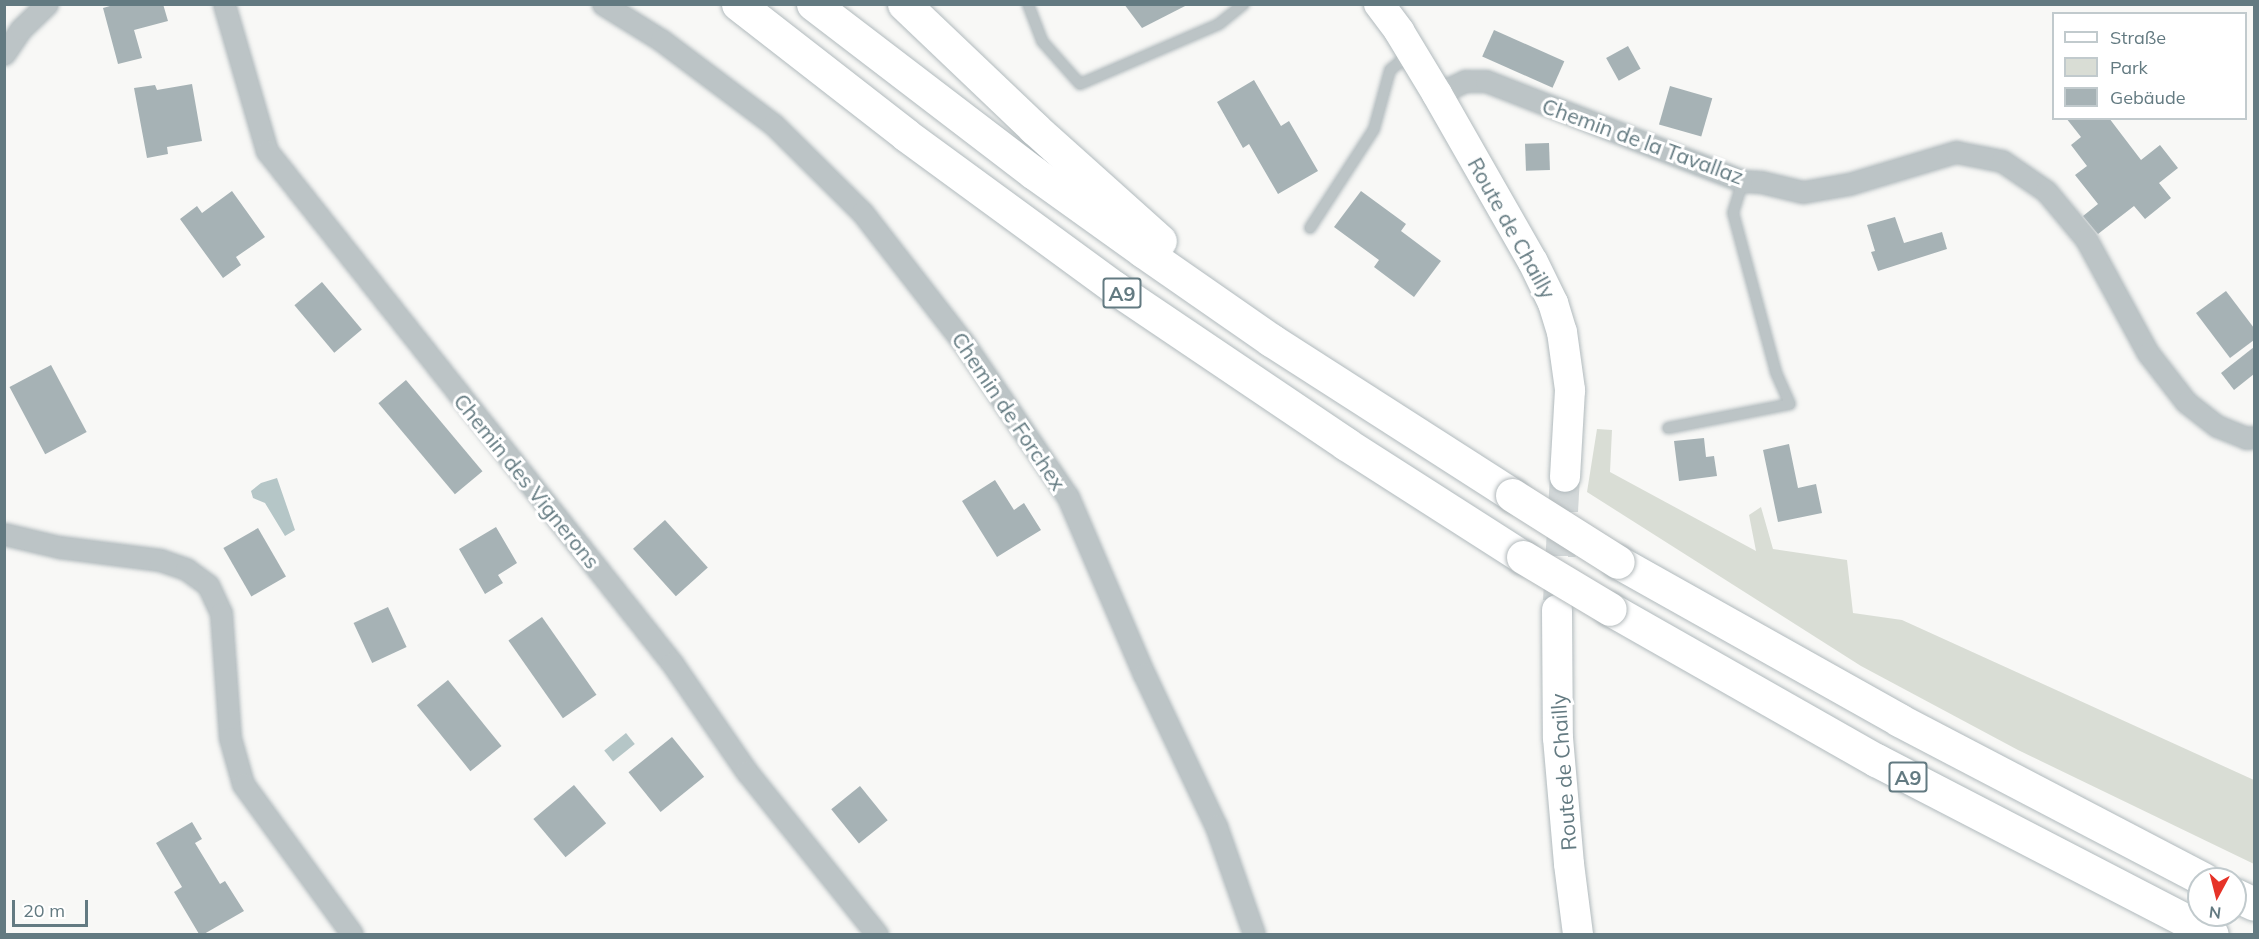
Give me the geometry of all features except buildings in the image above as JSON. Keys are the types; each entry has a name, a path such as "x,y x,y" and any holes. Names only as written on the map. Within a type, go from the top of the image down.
{"highway":[{"name":"A9","path":"738,4 906,135 1116,288 1346,444 1523,557 1875,760 2212,934"},
{"name":"A9","path":"813,4 1034,173 1271,340 1618,562 1899,720 2187,871"},
{"path":"903,4 1034,128 1271,340"}],"street":[{"path":"4,54 21,29 47,4"},
{"name":"Chemin des Vignerons","path":"224,4 267,151 672,663 747,772 877,934"},
{"name":"Chemin de Forchex","path":"603,4 661,40 773,124 862,212 963,342 1068,496 1144,674 1216,826 1254,934"},
{"name":"Route de Chailly","path":"1379,4 1437,94 1533,262 1553,303 1562,332 1570,390 1565,477"},
{"name":"Chemin de la Tavallaz","path":"1437,94 1465,81 1486,81 1743,181 1761,182 1803,192 1849,184 1956,152 2002,161 2046,191 2086,239 2148,353 2186,402 2217,426 2246,438 2254,437"},
{"path":"4,534 58,547 160,560 186,569 208,585 221,613 230,738 243,784 351,934"},
{"name":"Route de Chailly","path":"1557,610 1558,738 1569,864 1578,934"}],"lane":[{"path":"1028,4 1042,41 1080,84 1219,24 1244,4"},
{"path":"1310,228 1374,129 1390,70 1412,52"},
{"path":"1668,428 1790,404 1776,372 1733,213 1743,181"}],"green space":[{"path":"1597,429 1612,430 1610,472 1756,551 1749,515 1761,507 1773,549 1847,560 1853,613 1902,620 2254,780 2254,864 2018,750 1861,666 1587,492"}],"shaded area":[{"path":"277,478 295,530 285,536 265,503 253,498 251,491 261,483"},
{"path":"626,733 635,744 613,762 604,751"}],"tunnel":[{"path":"1558,601 1565,477"}]}
